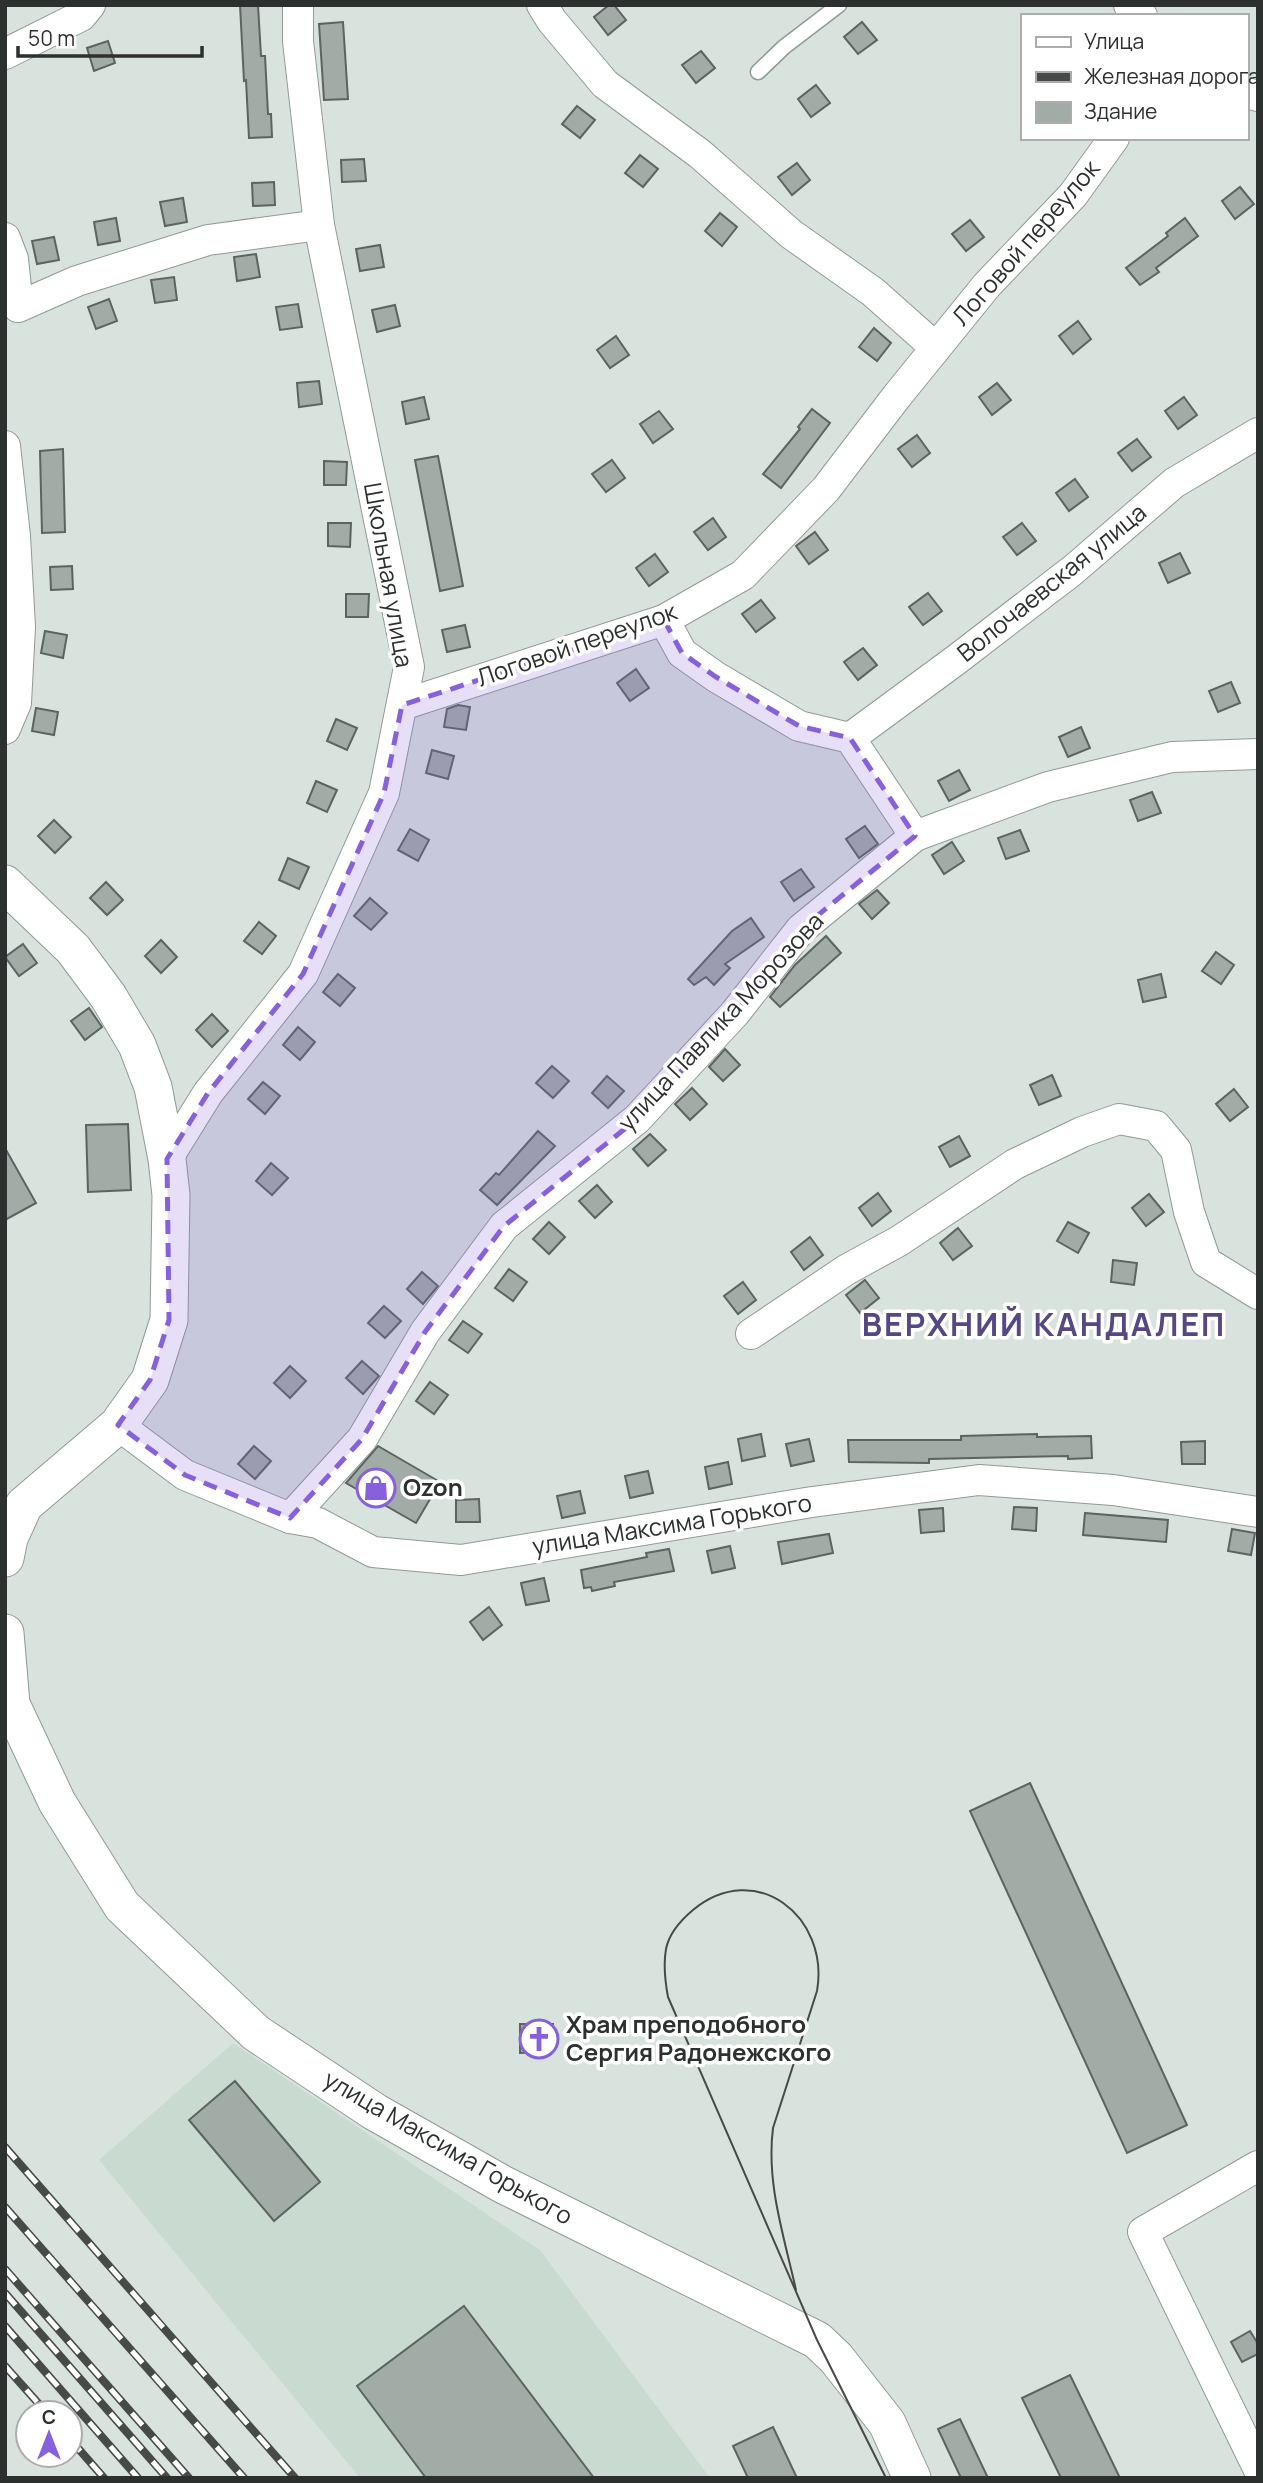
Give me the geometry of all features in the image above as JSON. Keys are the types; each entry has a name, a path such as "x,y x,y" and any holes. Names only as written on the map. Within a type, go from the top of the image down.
{"street":[{"path":"5,54 81,16 90,5"},
{"name":"Школьная улица","path":"167,1159 208,1093 303,974 384,793 409,667 319,225 298,41 298,5"},
{"name":"Логовой переулок","path":"542,5 552,21 605,84 700,154 791,234 873,292 936,348"},
{"name":"Логовой переулок","path":"402,705 664,620 743,575 826,489 987,285 1073,195 1113,140"},
{"path":"5,238 13,259 12,310 76,281 208,240 319,225"},
{"name":"Волочаевская улица","path":"850,738 1073,570 1174,483 1258,433"},
{"path":"5,446 15,537 20,627 16,702 5,729"},
{"path":"664,620 682,653 716,677 799,726 850,738 915,836"},
{"name":"улица Павлика Морозова","path":"290,1518 362,1439 425,1332 504,1226 637,1119 735,1013 801,929 915,836 1048,787 1172,757 1256,757"},
{"path":"5,884 73,949 108,996 137,1045 153,1087 171,1195 169,1320 150,1380 118,1425 15,1501 5,1558"},
{"path":"751,1334 846,1270 900,1241 1015,1164 1082,1132 1119,1119 1156,1126 1176,1150 1189,1212 1206,1262 1258,1294"},
{"name":"улица Максима Горького","path":"118,1425 185,1475 290,1518 318,1523 373,1552 461,1560 812,1502 979,1480 1113,1490 1258,1512"},
{"name":"улица Максима Горького","path":"5,1633 11,1704 57,1802 122,1906 256,2033 374,2112 502,2184 817,2340 836,2358 887,2423 912,2478"},
{"path":"1258,2166 1143,2232 1258,2468"}],"lane":[{"path":"758,72 784,47 839,5"}],"highlighted area":[{"path":"664,620 682,653 716,677 799,726 850,738 915,836 801,929 735,1013 637,1119 504,1226 425,1332 362,1439 290,1518 185,1475 118,1425 150,1380 169,1320 167,1159 208,1093 303,974 384,793 402,705"}],"shaded area":[{"path":"233,2043 540,2250 710,2478 360,2478 99,2160"}],"building":[{"path":"240,5 258,5 261,56 265,56 272,137 249,138"},
{"path":"609,5 614,5 626,20 608,35 594,17"},
{"path":"343,22 348,99 324,100 319,24"},
{"path":"862,22 877,40 858,54 844,37"},
{"path":"108,41 115,63 94,71 87,48"},
{"path":"701,51 715,68 696,83 682,65"},
{"path":"816,85 830,103 811,117 798,99"},
{"path":"577,106 595,120 580,138 562,124"},
{"path":"640,155 658,169 643,187 625,173"},
{"path":"364,159 366,181 342,182 341,160"},
{"path":"797,163 810,180 792,195 778,177"},
{"path":"274,182 275,205 253,206 252,183"},
{"path":"1240,187 1254,204 1235,219 1222,201"},
{"path":"183,198 187,222 165,226 160,202"},
{"path":"720,213 737,227 722,246 705,231"},
{"path":"116,218 120,241 98,245 94,222"},
{"path":"1185,218 1198,236 1156,268 1159,272 1140,285 1126,268 1168,236 1166,233"},
{"path":"970,220 984,237 966,251 952,234"},
{"path":"54,237 59,260 37,264 32,241"},
{"path":"380,245 384,267 360,271 356,249"},
{"path":"256,254 260,277 237,281 234,257"},
{"path":"174,277 177,300 155,303 151,280"},
{"path":"109,299 117,321 96,329 88,307"},
{"path":"298,304 302,327 280,330 276,307"},
{"path":"395,305 400,326 377,332 372,310"},
{"path":"1078,321 1091,339 1073,354 1059,336"},
{"path":"874,328 891,343 877,361 859,347"},
{"path":"616,336 629,355 610,368 597,350"},
{"path":"319,381 322,404 299,407 297,383"},
{"path":"997,383 1011,400 992,415 979,397"},
{"path":"424,397 429,419 406,424 402,402"},
{"path":"1184,397 1197,415 1178,429 1165,411"},
{"path":"812,409 830,423 781,488 763,474 800,429 798,427"},
{"path":"659,411 673,429 653,443 640,424"},
{"path":"917,435 930,453 912,467 898,449"},
{"path":"1137,439 1151,457 1132,471 1118,453"},
{"path":"63,449 65,532 42,533 40,451"},
{"path":"438,456 463,586 440,591 415,460"},
{"path":"612,460 625,478 606,492 592,474"},
{"path":"324,461 347,462 346,485 324,485"},
{"path":"1075,479 1088,497 1069,511 1056,493"},
{"path":"713,518 726,537 708,550 694,532"},
{"path":"328,523 351,523 350,547 328,546"},
{"path":"1022,523 1036,541 1017,555 1003,537"},
{"path":"815,532 828,550 809,564 796,546"},
{"path":"1180,553 1190,573 1168,583 1159,563"},
{"path":"655,554 668,572 649,586 636,568"},
{"path":"72,566 73,589 51,590 50,567"},
{"path":"928,593 942,611 923,625 909,607"},
{"path":"346,594 369,594 368,617 346,617"},
{"path":"761,600 775,618 756,632 742,614"},
{"path":"465,625 470,647 447,652 442,630"},
{"path":"45,631 67,635 63,658 41,653"},
{"path":"863,648 877,665 858,680 844,662"},
{"path":"636,669 649,688 630,701 617,683"},
{"path":"1231,682 1240,703 1218,712 1209,691"},
{"path":"458,705 470,707 466,730 444,727 447,709"},
{"path":"36,708 58,712 54,735 32,731"},
{"path":"336,719 357,728 347,750 327,741"},
{"path":"1081,727 1090,748 1068,757 1059,737"},
{"path":"432,750 454,756 448,779 426,773"},
{"path":"959,770 970,790 949,801 938,781"},
{"path":"316,781 337,790 327,812 307,803"},
{"path":"1152,792 1161,813 1138,821 1130,800"},
{"path":"54,820 71,837 55,853 38,836"},
{"path":"865,826 878,844 859,858 846,839"},
{"path":"410,829 429,840 418,861 398,850"},
{"path":"1020,830 1029,851 1006,859 998,838"},
{"path":"952,842 964,861 944,874 932,855"},
{"path":"288,858 309,867 299,889 279,880"},
{"path":"801,869 814,887 794,901 781,882"},
{"path":"106,882 123,900 107,915 90,898"},
{"path":"877,890 889,903 872,919 859,904"},
{"path":"370,898 387,913 371,930 354,916"},
{"path":"751,918 764,937 725,964 730,968 714,985 706,977 694,985 688,979 732,931"},
{"path":"259,922 276,936 262,954 244,941"},
{"path":"826,936 841,953 780,1007 770,997 795,965"},
{"path":"161,940 177,957 161,973 145,956"},
{"path":"23,944 37,963 19,976 5,957"},
{"path":"1216,952 1234,965 1221,984 1202,971"},
{"path":"338,974 355,988 340,1006 323,992"},
{"path":"1161,974 1166,997 1143,1002 1138,980"},
{"path":"89,1008 102,1027 85,1040 71,1021"},
{"path":"212,1014 228,1031 212,1047 196,1030"},
{"path":"298,1027 315,1042 300,1060 283,1045"},
{"path":"725,1049 740,1065 723,1081 709,1067"},
{"path":"552,1066 569,1081 553,1098 536,1083"},
{"path":"1052,1075 1061,1096 1039,1105 1030,1085"},
{"path":"607,1076 624,1091 608,1108 592,1093"},
{"path":"263,1082 280,1096 265,1114 248,1099"},
{"path":"692,1088 707,1104 690,1120 675,1104"},
{"path":"1234,1089 1248,1107 1230,1121 1216,1104"},
{"path":"128,1124 131,1190 88,1192 86,1125"},
{"path":"538,1131 555,1146 497,1205 480,1190 496,1173 499,1175"},
{"path":"650,1134 666,1150 648,1166 633,1149"},
{"path":"959,1136 970,1156 950,1167 939,1147"},
{"path":"5,1148 36,1203 5,1220"},
{"path":"271,1163 288,1178 272,1195 256,1181"},
{"path":"597,1185 612,1202 595,1218 579,1201"},
{"path":"878,1193 891,1211 872,1226 859,1208"},
{"path":"1149,1194 1164,1212 1146,1226 1132,1208"},
{"path":"549,1222 565,1237 549,1254 533,1239"},
{"path":"1068,1222 1089,1233 1078,1253 1057,1241"},
{"path":"958,1228 972,1246 953,1260 940,1243"},
{"path":"810,1237 823,1255 804,1270 791,1252"},
{"path":"1113,1260 1137,1263 1134,1285 1111,1282"},
{"path":"509,1269 527,1282 513,1301 495,1288"},
{"path":"422,1272 438,1286 423,1304 407,1289"},
{"path":"865,1280 879,1298 860,1313 846,1295"},
{"path":"743,1282 756,1300 738,1314 724,1296"},
{"path":"384,1306 401,1321 385,1338 368,1323"},
{"path":"463,1321 482,1334 468,1353 449,1340"},
{"path":"362,1361 379,1376 363,1394 346,1378"},
{"path":"290,1366 306,1381 290,1398 274,1383"},
{"path":"430,1382 448,1395 434,1414 416,1401"},
{"path":"761,1434 765,1456 742,1461 738,1439"},
{"path":"1037,1434 1037,1437 1091,1436 1092,1458 1068,1459 1068,1456 929,1459 929,1463 849,1462 848,1440 961,1440 961,1436"},
{"path":"809,1439 814,1461 791,1466 786,1444"},
{"path":"1205,1441 1205,1464 1182,1464 1181,1442"},
{"path":"254,1446 271,1461 255,1479 238,1464"},
{"path":"378,1446 440,1482 416,1523 346,1483"},
{"path":"728,1462 732,1484 709,1489 705,1467"},
{"path":"648,1471 653,1493 630,1498 625,1476"},
{"path":"580,1491 585,1513 562,1518 557,1496"},
{"path":"479,1499 480,1522 456,1522 456,1500"},
{"path":"1014,1507 1037,1508 1036,1531 1012,1529"},
{"path":"943,1508 944,1531 921,1533 919,1510"},
{"path":"1085,1513 1168,1520 1166,1542 1083,1535"},
{"path":"1232,1529 1255,1533 1251,1555 1228,1551"},
{"path":"829,1534 833,1553 782,1564 778,1542"},
{"path":"730,1546 735,1568 712,1573 707,1551"},
{"path":"669,1549 674,1571 614,1582 615,1586 592,1591 591,1587 584,1588 581,1570 647,1557 646,1553"},
{"path":"544,1578 549,1601 526,1605 521,1583"},
{"path":"489,1607 502,1625 483,1640 470,1622"},
{"path":"1030,1783 1187,2125 1127,2153 970,1811"},
{"path":"520,2024 553,2024 553,2052 520,2053"},
{"path":"235,2081 320,2182 274,2221 189,2120"},
{"path":"464,2306 594,2478 426,2478 357,2386"},
{"path":"1250,2331 1258,2344 1258,2354 1242,2362 1231,2342"},
{"path":"1070,2375 1120,2478 1061,2478 1022,2398"},
{"path":"960,2419 988,2478 961,2478 938,2429"},
{"path":"773,2427 797,2478 748,2478 733,2446"}],"tram line":[{"path":"796,2290 777,2209 771,2149 773,2128 817,1991 818,1964 812,1940 800,1919 784,1903 763,1893 741,1890 717,1896 693,1910 676,1928 665,1955 668,1997 817,2340 886,2478"}],"railway":[{"path":"5,2147 295,2478"},
{"path":"5,2207 244,2478"},
{"path":"5,2269 189,2478"},
{"path":"5,2293 167,2478"},
{"path":"5,2326 138,2478"},
{"path":"5,2366 34,2399"},
{"path":"84,2455 104,2478"}],"place":[{"name":"Ozon","path":"376,1488"},
{"name":"Храм преподобного Сергия Радонежского","path":"539,2039"}],"district":[{"name":"ВЕРХНИЙ КАНДАЛЕП","path":"1044,1325"}]}
